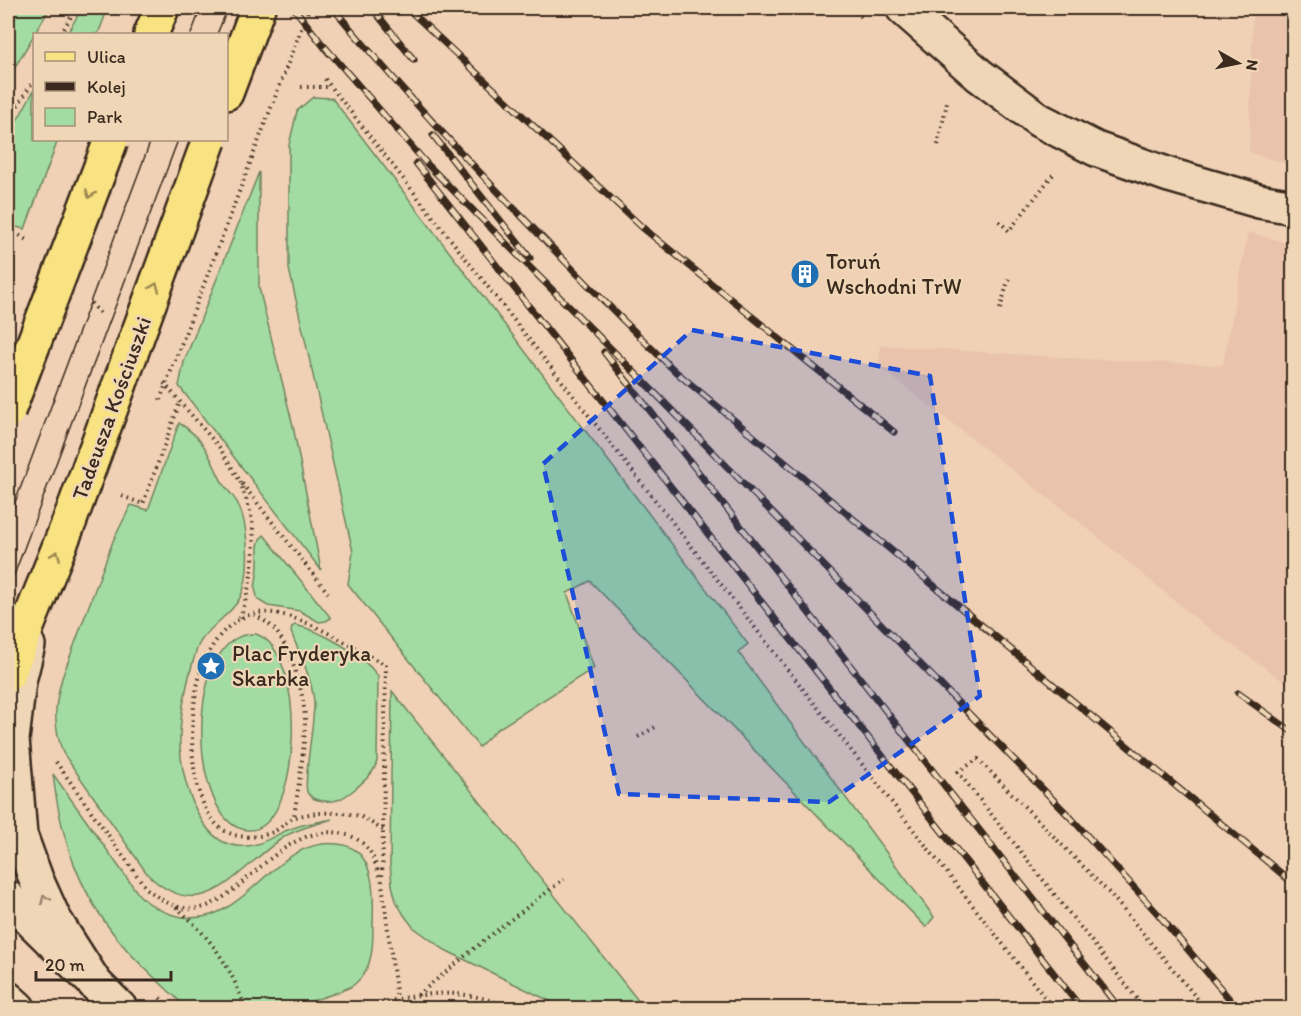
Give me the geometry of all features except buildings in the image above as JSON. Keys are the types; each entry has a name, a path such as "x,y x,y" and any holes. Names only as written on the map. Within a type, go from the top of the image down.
{"main road":[{"path":"152,33 162,8"},
{"path":"228,88 258,8"},
{"path":"8,411 111,141"},
{"name":"Tadeusza Kościuszki","path":"8,674 70,519 209,141"}],"street":[{"path":"906,10 979,75 1039,120 1096,148 1169,175 1259,201 1293,207"},
{"path":"42,591 19,681 12,739 20,836 54,919 96,985"},
{"path":"8,898 120,1008"},
{"path":"8,999 18,1008"}],"path":[{"path":"62,33 76,8"},
{"path":"157,410 309,8"},
{"path":"325,80 1053,1008"},
{"path":"8,121 33,82"},
{"path":"301,87 330,87"},
{"path":"938,145 947,99"},
{"path":"999,221 1009,231 1059,166"},
{"path":"1000,309 1009,277"},
{"path":"122,495 143,504 181,402"},
{"path":"240,619 248,597 253,546 252,521 240,481 328,593"},
{"path":"383,830 359,816 321,813 294,817 273,832 248,838 224,831 207,812 197,787 191,749 192,715 197,682 208,652 226,628 240,619 254,615 277,614 306,621 386,665 383,830 382,884 397,999"},
{"path":"254,615 268,623 276,632 295,669 300,693 305,719 294,817"},
{"path":"638,737 657,726"},
{"path":"52,756 146,888 161,900 176,907 189,909 204,907 219,901 288,845 310,834 336,831 356,837 369,849 382,884"},
{"path":"1144,1008 958,772 978,759 1112,896 1204,1008"},
{"path":"418,995 564,879"},
{"path":"176,907 206,936 221,955 245,1008"},
{"path":"364,1008 418,995 446,993 472,996 510,1008"}],"highlighted area":[{"path":"692,330 930,376 980,696 829,802 619,794 543,464"}],"shaded area":[{"path":"1253,8 1293,8 1293,166 1249,152"},
{"path":"1248,232 1293,245 1293,688 1204,625 1082,524 878,366 881,345 1084,359 1223,365"}],"green space":[{"path":"8,8 50,8 35,33 33,33 8,79"},
{"path":"82,8 108,8 98,33 68,33"},
{"path":"33,92 33,141 58,141 25,229 8,225 8,137"},
{"path":"313,97 332,98 748,644 738,652 934,917 926,927 590,581 567,593 594,668 496,730 479,747 348,584 353,552 289,269 289,145 297,111"},
{"path":"259,172 259,288 293,426 321,570 179,386 184,362"},
{"path":"179,423 200,441 221,480 237,502 244,523 247,549 246,575 241,596 199,644 185,695 180,726 181,760 195,807 202,821 212,833 223,842 237,846 253,845 305,824 332,819 284,837 220,888 204,895 187,896 168,890 148,875 63,753 56,716 57,698 62,678 113,541 131,505 148,510"},
{"path":"264,535 331,618 319,622 300,611 268,606 258,600 255,589 258,546"},
{"path":"295,625 317,632 341,644 378,676 376,766 355,789 334,801 315,799 307,792 314,701 308,674 291,632"},
{"path":"256,634 273,647 285,672 291,704 292,740 288,774 279,803 266,823 248,830 228,821 213,797 204,765 202,729 205,693 215,662 232,641"},
{"path":"392,691 644,1008 564,1008 445,950 413,927 396,901 390,864"},
{"path":"53,774 139,895 155,907 172,915 201,917 228,907 289,857 306,848 324,844 344,845 354,850 368,866 373,889 372,946 369,963 364,973 352,986 288,1007 187,1008 127,950 85,890 61,823"}],"tram line":[{"path":"191,33 201,8"},
{"path":"217,33 228,8"},
{"path":"8,521 151,141"},
{"path":"8,591 178,141"}],"railway":[{"path":"294,8 329,53"},
{"path":"333,8 405,92 481,174 676,372 1294,884"},
{"path":"372,8 414,60"},
{"path":"407,8 643,228 894,432"},
{"path":"325,47 426,163 1073,820 1158,914 1237,1008"},
{"path":"433,135 530,258"},
{"path":"416,163 1081,1008"},
{"path":"604,352 1119,1008"},
{"path":"1238,693 1294,733"}],"place":[{"name":"Toruń Wschodni TrW","path":"805,274"},
{"name":"Plac Fryderyka Skarbka","path":"211,666"}]}
